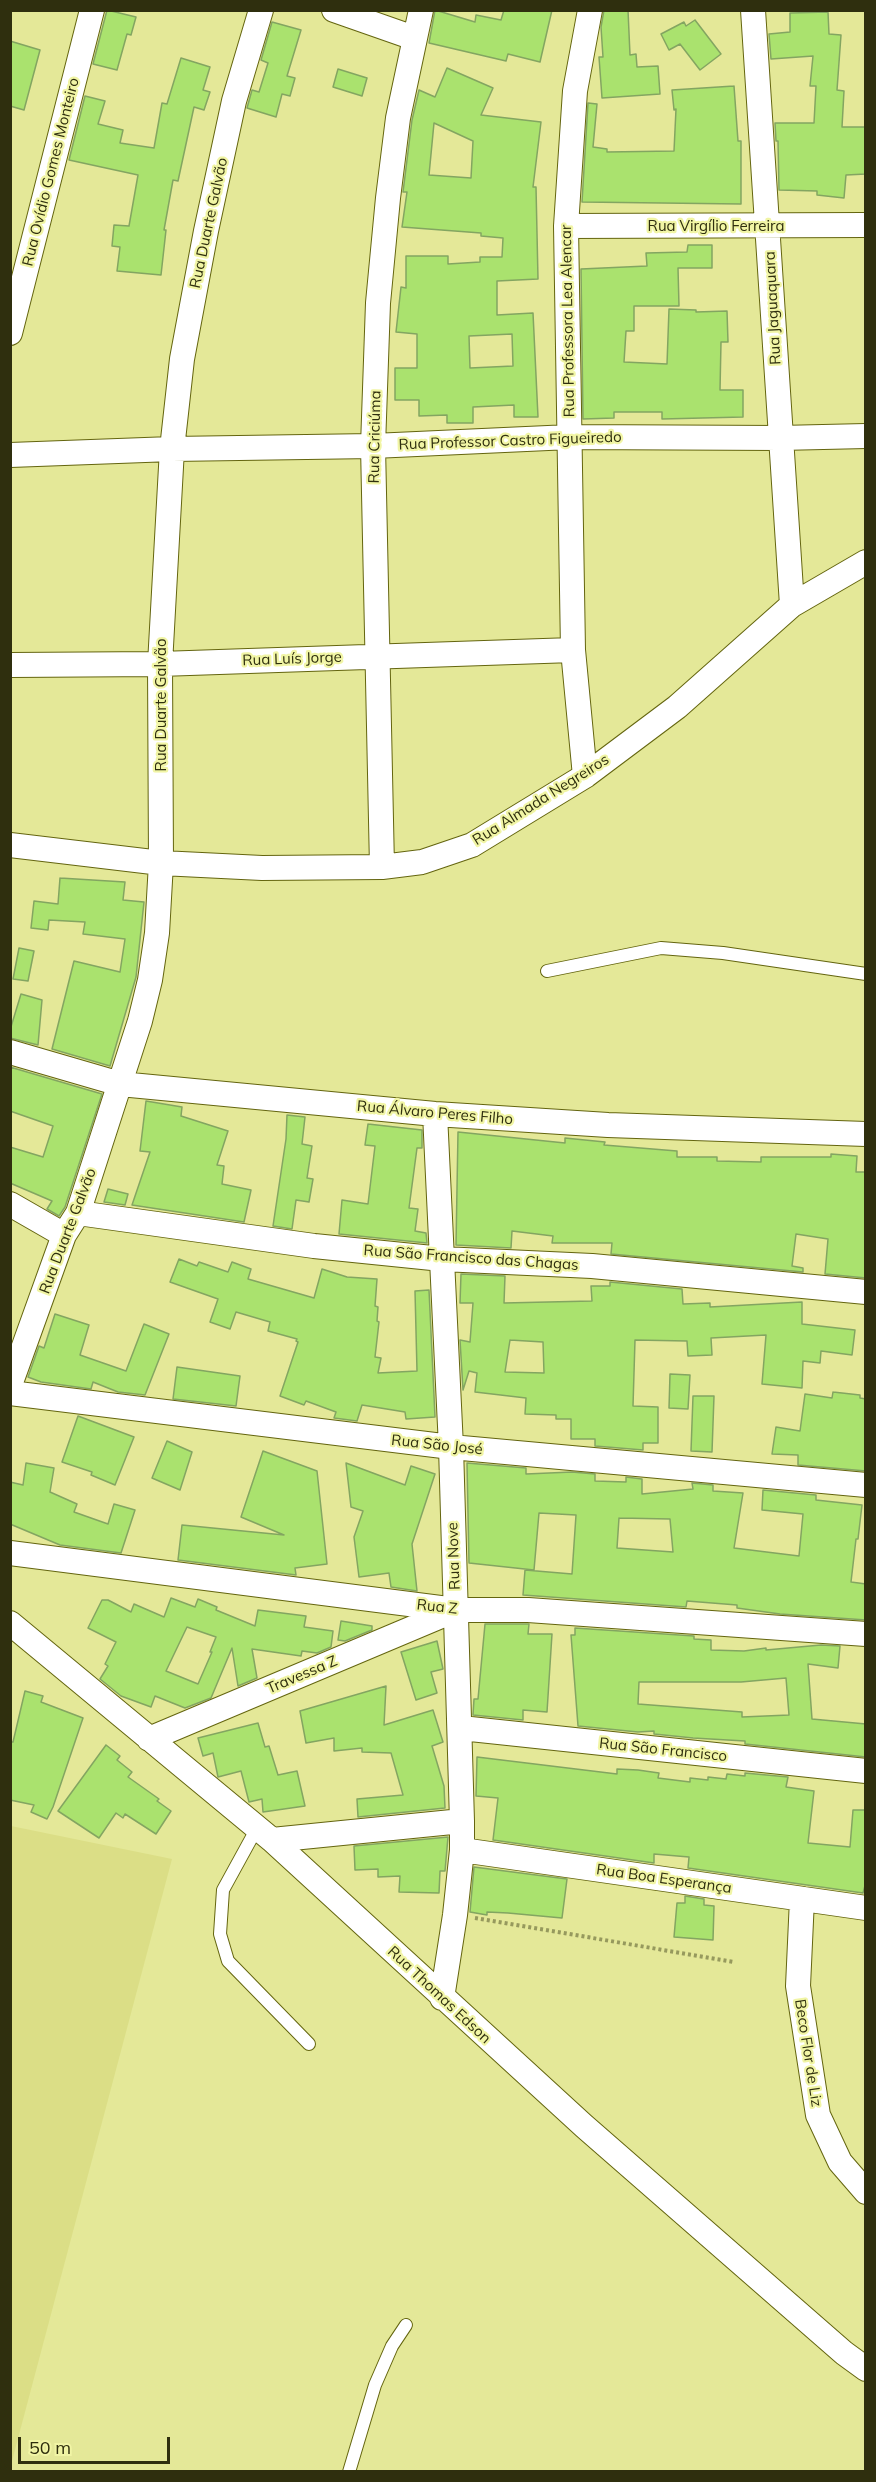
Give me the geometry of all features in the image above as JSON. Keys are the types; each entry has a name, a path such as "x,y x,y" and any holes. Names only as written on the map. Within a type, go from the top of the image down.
{"street":[{"name":"Rua Ovídio Gomes Monteiro","path":"10,333 92,10"},
{"name":"Rua Duarte Galvão","path":"10,1385 64,1235 78,1213 120,1084 150,980 157,933 161,863 160,664 172,449 182,359 234,101 261,10"},
{"path":"334,10 414,38"},
{"name":"Rua Criciúma","path":"382,867 373,446 378,303 398,118 421,10"},
{"name":"Rua Professora Lea Alencar","path":"585,776 573,650 566,226 575,91 590,10"},
{"name":"Rua Jaguaquara","path":"753,10 792,605"},
{"name":"Rua Virgílio Ferreira","path":"566,226 866,225"},
{"name":"Rua Professor Castro Figueiredo","path":"10,455 172,449 373,446 570,437 866,436"},
{"name":"Rua Almada Negreiros","path":"10,845 161,863 262,868 382,867 422,862 472,845 585,776 677,707 792,605 866,562"},
{"name":"Rua Luís Jorge","path":"10,664 160,664 573,650"},
{"name":"Rua Álvaro Peres Filho","path":"10,1052 120,1084 435,1114 608,1125 866,1134"},
{"name":"Rua Nove","path":"435,1114 451,1447 462,1821 462,1850 455,1915 442,1998"},
{"path":"10,1204 64,1235"},
{"name":"Rua São Francisco das Chagas","path":"78,1213 314,1246 442,1258 592,1266 866,1292"},
{"name":"Rua São José","path":"10,1393 451,1447 866,1485"},
{"name":"Rua Z","path":"10,1552 456,1610 528,1610 866,1634"},
{"name":"Travessa Z","path":"148,1739 456,1610"},
{"name":"Rua Thomas Edson","path":"10,1623 265,1834 593,2134 844,2354 866,2369"},
{"name":"Rua São Francisco","path":"461,1728 866,1771"},
{"path":"265,1834 462,1821"},
{"name":"Rua Boa Esperança","path":"462,1850 866,1908"},
{"name":"Beco Flor de Liz","path":"802,1899 798,1986 818,2115 840,2162 866,2192"}],"lane":[{"path":"546,971 661,948 723,953 866,974"},
{"path":"265,1834 223,1890 220,1934 228,1961 309,2044"},
{"path":"349,2472 375,2385 392,2346 406,2325"}],"path":[{"path":"455,1915 734,1962"}],"shaded area":[{"path":"11,1826 172,1859 12,2461 10,2460"}],"building":[{"path":"107,10 136,17 131,35 127,34 117,70 93,64"},
{"path":"435,10 475,22 476,15 501,20 504,10 552,10 540,62 508,54 506,61 429,43"},
{"path":"604,10 628,10 630,55 636,54 637,67 658,66 660,94 602,98 599,57 603,57 601,27"},
{"path":"828,12 829,34 841,35 837,90 844,91 842,127 866,127 866,174 846,175 844,198 817,195 817,191 779,190 778,141 776,141 775,123 814,123 816,86 810,86 813,56 771,59 769,34 790,32 790,13"},
{"path":"695,20 721,54 700,70 680,44 669,50 661,34 684,22 686,26"},
{"path":"272,22 301,30 287,76 295,78 290,96 282,94 276,117 247,108 252,90 259,92 268,63 261,60"},
{"path":"10,41 40,50 24,110 10,106"},
{"path":"181,58 210,67 203,90 210,92 204,110 194,107 178,181 173,180 164,230 166,230 161,275 117,271 120,247 112,246 114,225 129,226 138,175 69,160 85,96 105,101 98,124 123,130 120,143 154,148 162,103 167,104"},
{"path":"447,68 493,88 481,115 541,122 533,187 536,187 538,279 497,281 497,315 533,313 538,417 514,417 514,405 473,407 473,423 447,423 447,415 419,416 419,400 395,400 395,368 417,368 417,334 396,332 401,287 406,288 406,256 448,256 448,264 480,262 480,257 502,257 503,238 481,236 481,233 402,227 407,192 403,192 412,120 419,90 435,97","holes":["434,123 473,141 471,178 429,175","512,334 513,366 470,368 469,336"]},
{"path":"338,69 367,78 362,96 333,87"},
{"path":"734,86 738,141 741,141 741,204 582,202 588,103 597,104 593,147 607,149 607,152 674,151 676,109 674,110 672,90"},
{"path":"688,245 712,245 712,268 678,268 679,306 634,306 634,331 626,331 624,362 667,364 669,309 696,310 696,312 727,311 728,342 721,342 720,390 743,390 743,417 662,419 662,412 614,412 614,418 583,419 581,269 647,266 646,253 687,252"},
{"path":"60,878 125,882 123,900 144,902 136,977 110,1066 52,1049 74,961 120,972 125,939 83,934 85,922 49,920 48,930 31,928 34,901 58,904"},
{"path":"19,948 34,951 28,981 13,979"},
{"path":"21,994 42,1000 38,1045 10,1038 10,1030"},
{"path":"10,1067 102,1094 65,1207 59,1216 47,1209 52,1201 10,1183 10,1147 43,1157 53,1126 10,1111"},
{"path":"146,1101 182,1107 181,1116 228,1131 217,1165 224,1166 222,1184 251,1190 244,1222 132,1205 150,1152 140,1151"},
{"path":"287,1115 305,1117 302,1144 312,1146 307,1178 313,1179 309,1202 296,1200 292,1229 273,1226 286,1139"},
{"path":"368,1124 422,1130 422,1148 417,1148 409,1208 418,1209 415,1231 426,1233 427,1243 339,1234 342,1200 368,1204 375,1146 365,1145"},
{"path":"458,1132 565,1143 565,1138 605,1142 604,1145 677,1151 677,1157 717,1157 717,1161 761,1162 761,1157 831,1157 831,1154 857,1156 856,1172 866,1172 866,1278 825,1274 828,1239 796,1234 792,1266 803,1268 803,1272 611,1254 612,1243 552,1243 553,1236 512,1231 511,1248 456,1245"},
{"path":"108,1189 128,1194 125,1205 104,1202"},
{"path":"179,1259 197,1266 199,1262 228,1272 232,1262 251,1269 248,1279 314,1298 322,1269 347,1277 377,1279 375,1306 378,1307 377,1321 379,1322 375,1357 381,1358 378,1373 417,1371 415,1291 429,1290 435,1417 406,1419 405,1412 362,1405 357,1421 334,1418 336,1412 306,1401 304,1405 280,1396 298,1342 297,1339 268,1331 270,1322 236,1312 230,1329 210,1322 218,1299 170,1282"},
{"path":"461,1274 505,1276 504,1303 592,1301 591,1286 610,1286 610,1282 682,1289 683,1304 710,1303 710,1307 802,1302 802,1324 855,1330 852,1355 821,1351 820,1363 803,1361 802,1388 762,1384 766,1335 711,1338 712,1355 688,1356 687,1341 635,1340 633,1406 658,1407 658,1443 643,1443 643,1450 595,1446 595,1439 571,1439 571,1419 556,1419 556,1415 525,1414 526,1398 475,1392 477,1373 469,1371 463,1390 460,1340 470,1342 473,1303 460,1303","holes":["510,1340 543,1342 544,1373 505,1372"]},
{"path":"55,1314 89,1325 80,1355 126,1371 144,1324 169,1334 145,1395 118,1392 93,1382 91,1389 41,1382 28,1377 39,1346 44,1348"},
{"path":"177,1367 240,1376 236,1406 173,1399"},
{"path":"670,1374 690,1375 688,1409 669,1408"},
{"path":"833,1392 860,1395 860,1398 866,1399 866,1471 798,1465 798,1455 772,1454 776,1427 800,1431 805,1394 832,1398"},
{"path":"693,1396 714,1396 712,1452 691,1451"},
{"path":"78,1416 134,1437 115,1485 91,1475 92,1472 62,1462"},
{"path":"167,1441 192,1452 180,1490 152,1478"},
{"path":"263,1451 317,1471 327,1564 295,1568 296,1575 178,1560 182,1525 284,1535 241,1517"},
{"path":"26,1463 54,1468 50,1492 77,1504 74,1512 108,1524 114,1504 135,1510 121,1553 60,1545 10,1524 10,1482 23,1485"},
{"path":"346,1463 405,1485 411,1466 435,1474 412,1544 417,1591 391,1587 389,1573 359,1577 354,1537 363,1511 351,1507"},
{"path":"467,1463 526,1468 526,1474 572,1472 595,1474 595,1481 626,1482 626,1477 642,1479 642,1494 693,1489 692,1483 713,1485 713,1491 743,1493 734,1548 799,1556 803,1514 762,1510 763,1490 816,1495 816,1500 862,1505 851,1582 866,1584 866,1620 780,1614 737,1608 737,1605 687,1601 686,1607 523,1595 525,1570 572,1574 576,1515 539,1513 534,1570 469,1563","holes":["619,1518 670,1519 673,1552 617,1548"]},
{"path":"171,1598 195,1607 198,1599 217,1607 216,1610 255,1626 258,1610 306,1616 304,1627 333,1631 331,1647 317,1653 302,1651 301,1656 252,1649 257,1678 238,1686 232,1648 211,1698 185,1708 155,1696 151,1707 121,1696 100,1679 108,1666 105,1664 116,1642 88,1628 102,1600 108,1600 131,1612 134,1604 164,1617","holes":["187,1627 216,1637 198,1684 166,1671"]},
{"path":"341,1621 372,1626 372,1630 345,1641 338,1640"},
{"path":"485,1624 529,1624 528,1634 552,1634 547,1712 523,1710 523,1720 473,1715 474,1699 478,1699"},
{"path":"575,1628 694,1636 694,1639 711,1640 711,1650 744,1651 821,1645 840,1646 838,1668 808,1664 812,1719 866,1724 866,1757 745,1744 745,1741 654,1734 654,1731 638,1732 578,1726 571,1635 575,1635","holes":["786,1678 789,1715 742,1717 742,1712 638,1704 639,1682 741,1682"]},
{"path":"437,1641 443,1669 431,1672 437,1693 416,1700 401,1652"},
{"path":"386,1686 384,1725 433,1710 443,1742 432,1746 444,1786 445,1808 358,1817 357,1799 403,1795 391,1753 362,1752 362,1748 334,1751 334,1738 306,1743 300,1711"},
{"path":"25,1691 43,1696 41,1702 83,1718 47,1819 31,1812 34,1805 10,1800 10,1742 13,1742"},
{"path":"258,1723 265,1747 269,1746 278,1775 297,1771 305,1806 263,1812 262,1799 249,1802 241,1771 218,1777 213,1753 203,1756 198,1738"},
{"path":"106,1745 120,1756 117,1760 132,1772 128,1777 159,1799 157,1801 171,1811 156,1834 125,1814 123,1818 116,1813 99,1838 58,1811"},
{"path":"477,1757 617,1774 617,1769 638,1770 659,1773 658,1778 690,1782 690,1778 726,1779 727,1774 745,1776 745,1773 788,1777 786,1787 814,1791 808,1843 850,1847 853,1810 866,1810 866,1882 863,1893 688,1868 689,1857 654,1854 654,1863 493,1840 498,1798 476,1796"},
{"path":"448,1837 445,1871 440,1871 439,1893 399,1892 400,1876 378,1877 378,1869 355,1870 354,1846"},
{"path":"474,1867 567,1879 562,1918 487,1912 487,1915 470,1912"},
{"path":"685,1896 704,1899 704,1905 714,1906 713,1940 674,1937 677,1903 685,1903"}]}
